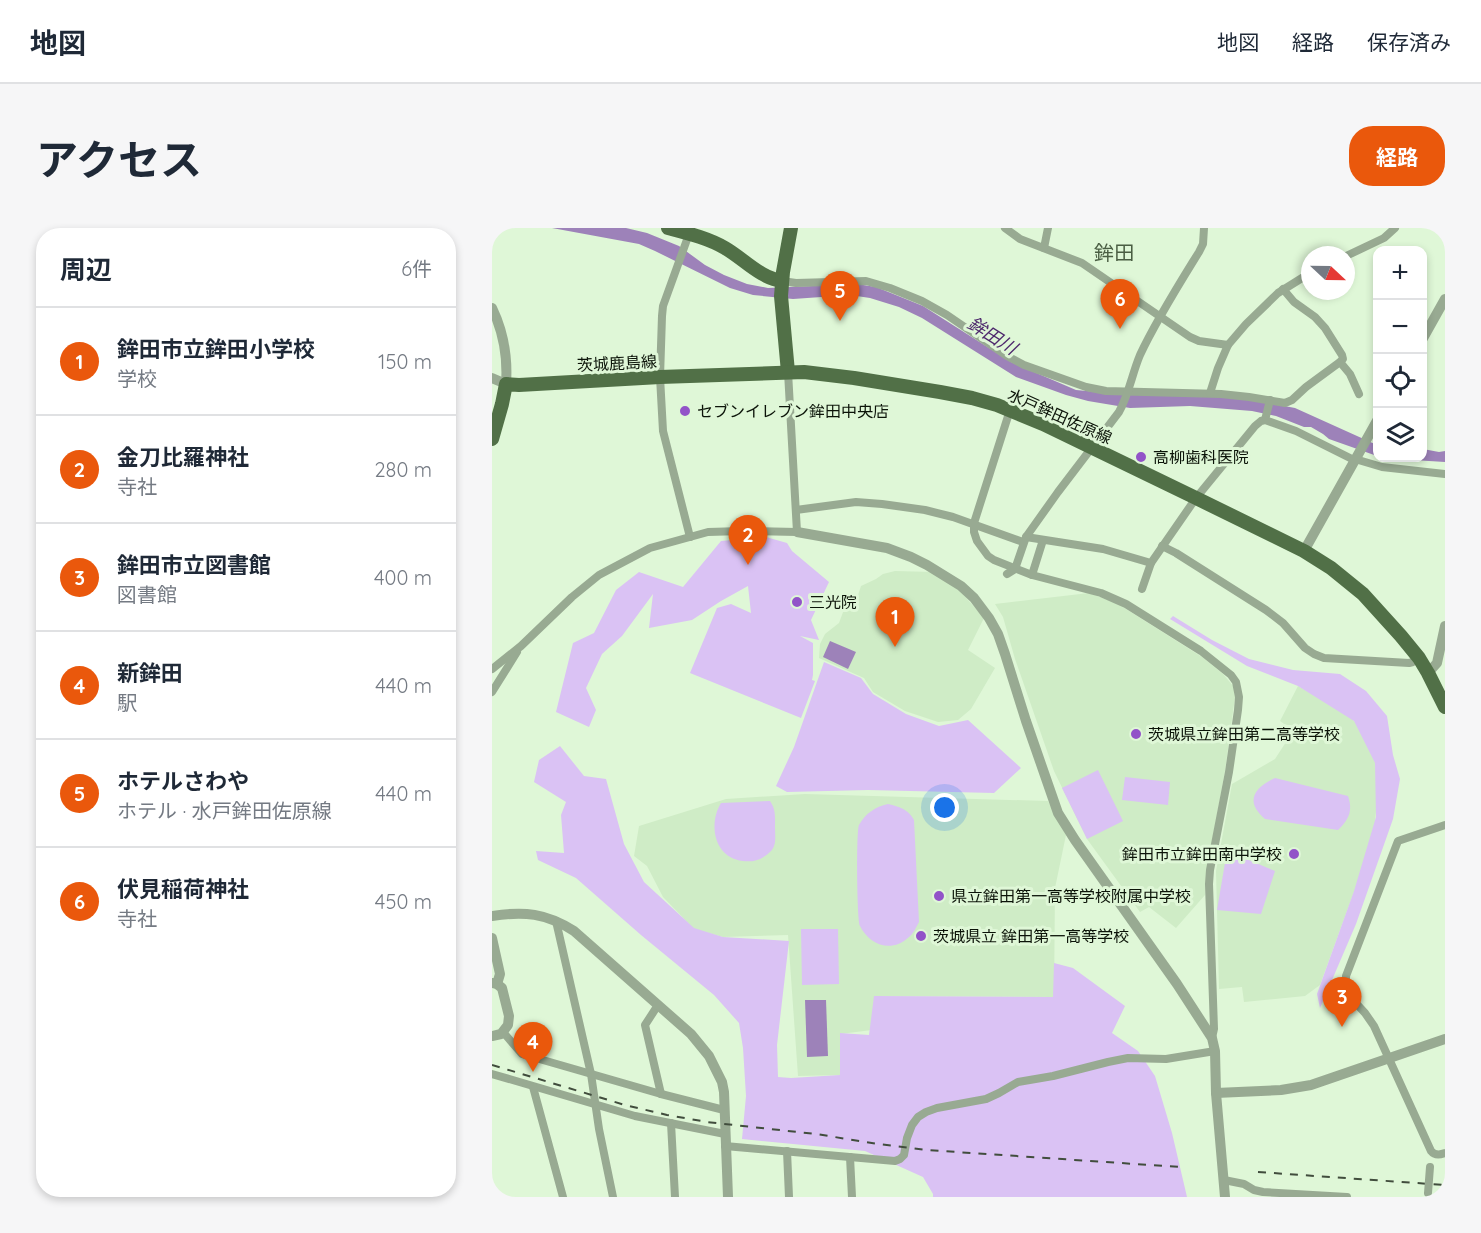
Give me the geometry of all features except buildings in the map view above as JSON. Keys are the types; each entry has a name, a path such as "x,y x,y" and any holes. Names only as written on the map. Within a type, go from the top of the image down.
{"main road":[{"path":"668,228 687,241 705,233 781,284"},
{"path":"788,372 781,284 791,228"},
{"name":"茨城鹿島線","path":"506,384 788,372"},
{"name":"水戸鉾田佐原線","path":"788,372 832,375 950,393 1010,410 1304,551 1340,575 1363,594 1387,619 1419,658 1445,707"},
{"path":"492,439 506,384"}],"street":[{"path":"1005,228 1020,239 1082,263 1190,337 1199,341 1228,345"},
{"path":"1044,248 1048,228"},
{"path":"1007,574 1015,569 1024,539 1119,412 1135,366 1159,316 1203,244 1204,228"},
{"path":"1355,252 1384,238 1395,228"},
{"path":"687,241 663,306 660,377 663,431 690,537"},
{"path":"1210,393 1228,345 1282,289 1301,278"},
{"path":"781,284 866,281 890,288 922,301 947,315 1024,365 1086,387 1127,394 1231,394 1285,403 1292,400 1343,359 1325,328 1315,316 1294,302 1282,289"},
{"path":"1427,331 1445,299"},
{"path":"492,308 506,349 506,384 492,378"},
{"path":"1340,362 1350,374 1359,394"},
{"path":"788,372 797,532"},
{"path":"1142,589 1151,563 1162,546 1196,498 1255,426 1265,419 1269,401"},
{"path":"1010,410 974,523 974,532 982,549 994,560 1015,569 1101,593 1126,604 1201,651 1219,664 1236,682 1239,697 1238,710 1209,884 1214,1029 1212,1038"},
{"path":"1265,419 1355,458 1382,467 1445,474"},
{"path":"1304,551 1373,426"},
{"path":"796,510 856,502 925,510 1024,539 1103,549 1151,563"},
{"path":"492,669 521,646 572,597 599,575 650,548 708,532 797,532 887,548 966,584 998,634 1058,813 1178,984 1212,1038 1215,1051 1216,1093 1226,1197"},
{"path":"1032,575 1043,540"},
{"path":"1162,546 1266,610 1314,654 1324,658 1390,663 1408,663 1419,658"},
{"path":"1428,673 1442,656 1445,626"},
{"path":"492,692 521,646"},
{"path":"1428,1195 1433,1154 1374,1026 1352,999 1346,987 1346,976 1398,841 1445,825"},
{"path":"492,916 526,913 537,915 556,921 574,931 691,1034 709,1056 722,1082 728,1197"},
{"path":"556,921 591,1074 613,1197"},
{"path":"492,938 500,974 494,983 502,988 509,1016 508,1025 503,1032 498,1036 492,1036"},
{"path":"658,1005 645,1025 661,1094"},
{"path":"503,1032 522,1054 724,1110"},
{"path":"1216,1093 1281,1090 1311,1085 1445,1039"},
{"path":"725,1146 895,1161 904,1155 907,1138 918,1117 937,1108 986,1099 1018,1082 1108,1062 1128,1058 1166,1059 1215,1051"},
{"path":"492,1074 635,1116 725,1134"},
{"path":"533,1087 563,1197"},
{"path":"671,1124 675,1197"},
{"path":"787,1151 789,1197"},
{"path":"1433,1154 1445,1154"},
{"path":"850,1158 852,1197"},
{"path":"1224,1180 1244,1184 1263,1192 1347,1197"},
{"path":"492,1192 494,1197"}],"shaded area":[{"path":"552,228 626,228 647,233 679,246 705,265 724,275 747,284 768,288 857,284 876,287 923,306 1011,362 1076,390 1236,397 1295,408 1373,443 1373,455 1329,439 1311,427 1304,427 1276,416 1252,411 1190,406 1130,408 1066,395 1016,377 922,318 899,307 870,298 850,295 793,299 753,295 730,288 639,244"},
{"path":"1427,450 1445,451 1445,462 1427,461"},
{"path":"766,537 787,543 792,551 829,582 811,620 819,640 800,636 813,643 812,680 815,681 801,718 690,673 717,608 731,604 751,613 748,586 692,620 649,628 653,594 622,636 602,654 586,688 596,710 589,727 556,712 573,643 594,633 616,590 639,572 683,587 721,541"},
{"path":"895,571 933,572 960,591 984,618 968,650 995,668 971,709 958,720 938,722 905,711 873,692 864,678 819,658 820,644 825,634 839,623 849,596 858,595 861,586 883,574"},
{"name":"茨城県立鉾田第二高等学校","path":"1089,593 1118,604 1202,657 1223,674 1234,687 1235,697 1225,771 1207,868 1205,895 1176,928 1149,907 1140,912 1087,839 1054,771 1015,659 1003,617 995,604"},
{"path":"1173,616 1249,659 1293,670 1340,674 1366,691 1387,716 1393,755 1400,779 1393,819 1356,924 1320,1008 1317,994 1354,891 1376,817 1375,763 1354,721 1298,686 1247,666 1170,619"},
{"path":"830,641 856,652 848,669 823,657"},
{"path":"824,662 861,678 873,694 906,714 939,726 968,720 1021,768 994,793 868,790 787,792 776,786 794,747"},
{"name":"鉾田市立鉾田南中学校","path":"1298,686 1345,712 1364,731 1374,755 1378,784 1374,837 1320,985 1305,996 1244,1002 1242,987 1219,989 1216,871 1232,784 1275,759 1286,742 1287,726 1280,721"},
{"path":"560,746 584,776 606,779 624,844 644,882 694,928 723,937 789,941 777,1045 778,1077 840,1075 840,1033 869,1035 874,996 1053,997 1054,963 1073,968 1125,1006 1112,1033 1138,1051 1155,1076 1172,1133 1187,1197 933,1197 923,1177 865,1151 742,1139 746,1096 739,1023 714,995 576,878 538,860 536,851 564,853 561,815 566,802 534,782 539,760"},
{"path":"1098,770 1123,821 1087,839 1062,788"},
{"path":"1125,777 1170,782 1168,805 1122,800"},
{"path":"1275,778 1348,796 1350,810 1345,822 1338,830 1265,819 1255,807 1254,796 1261,786"},
{"name":"茨城県立 鉾田第一高等学校","path":"805,794 1048,801 1066,835 1055,888 1054,997 875,996 872,1030 840,1034 840,1075 798,1076 788,935 723,937 694,929 663,897 647,866 634,856 639,826 726,799"},
{"path":"770,801 775,816 775,842 772,850 762,858 752,861 733,859 726,854 716,839 715,830 717,811 721,803"},
{"path":"888,804 903,809 914,820 919,922 909,937 896,945 889,946 869,938 860,926 857,875 859,825 871,811"},
{"path":"1227,851 1275,871 1261,914 1217,910"},
{"path":"801,929 838,929 839,984 802,985"},
{"path":"805,1000 826,1000 828,1056 807,1057"}],"railway":[{"path":"492,1065 625,1105 707,1122 816,1134 927,1150 1180,1167"},
{"path":"1258,1172 1445,1185"}],"place":[{"name":"ホテルさわや","path":"840,321"},
{"name":"伏見稲荷神社","path":"1120,329"},
{"name":"セブンイレブン鉾田中央店","path":"685,411"},
{"name":"高柳歯科医院","path":"1141,457"},
{"name":"金刀比羅神社","path":"748,565"},
{"name":"三光院","path":"797,602"},
{"name":"鉾田市立鉾田小学校","path":"895,647"},
{"name":"茨城県立鉾田第二高等学校","path":"1136,734"},
{"name":"鉾田市立鉾田南中学校","path":"1294,854"},
{"name":"県立鉾田第一高等学校附属中学校","path":"939,896"},
{"name":"茨城県立 鉾田第一高等学校","path":"921,936"},
{"name":"鉾田市立図書館","path":"1342,1027"},
{"name":"新鉾田","path":"533,1072"}],"district":[{"name":"鉾田","path":"1114,253"}],"water label":[{"name":"鉾田川","path":"992,336"}]}
